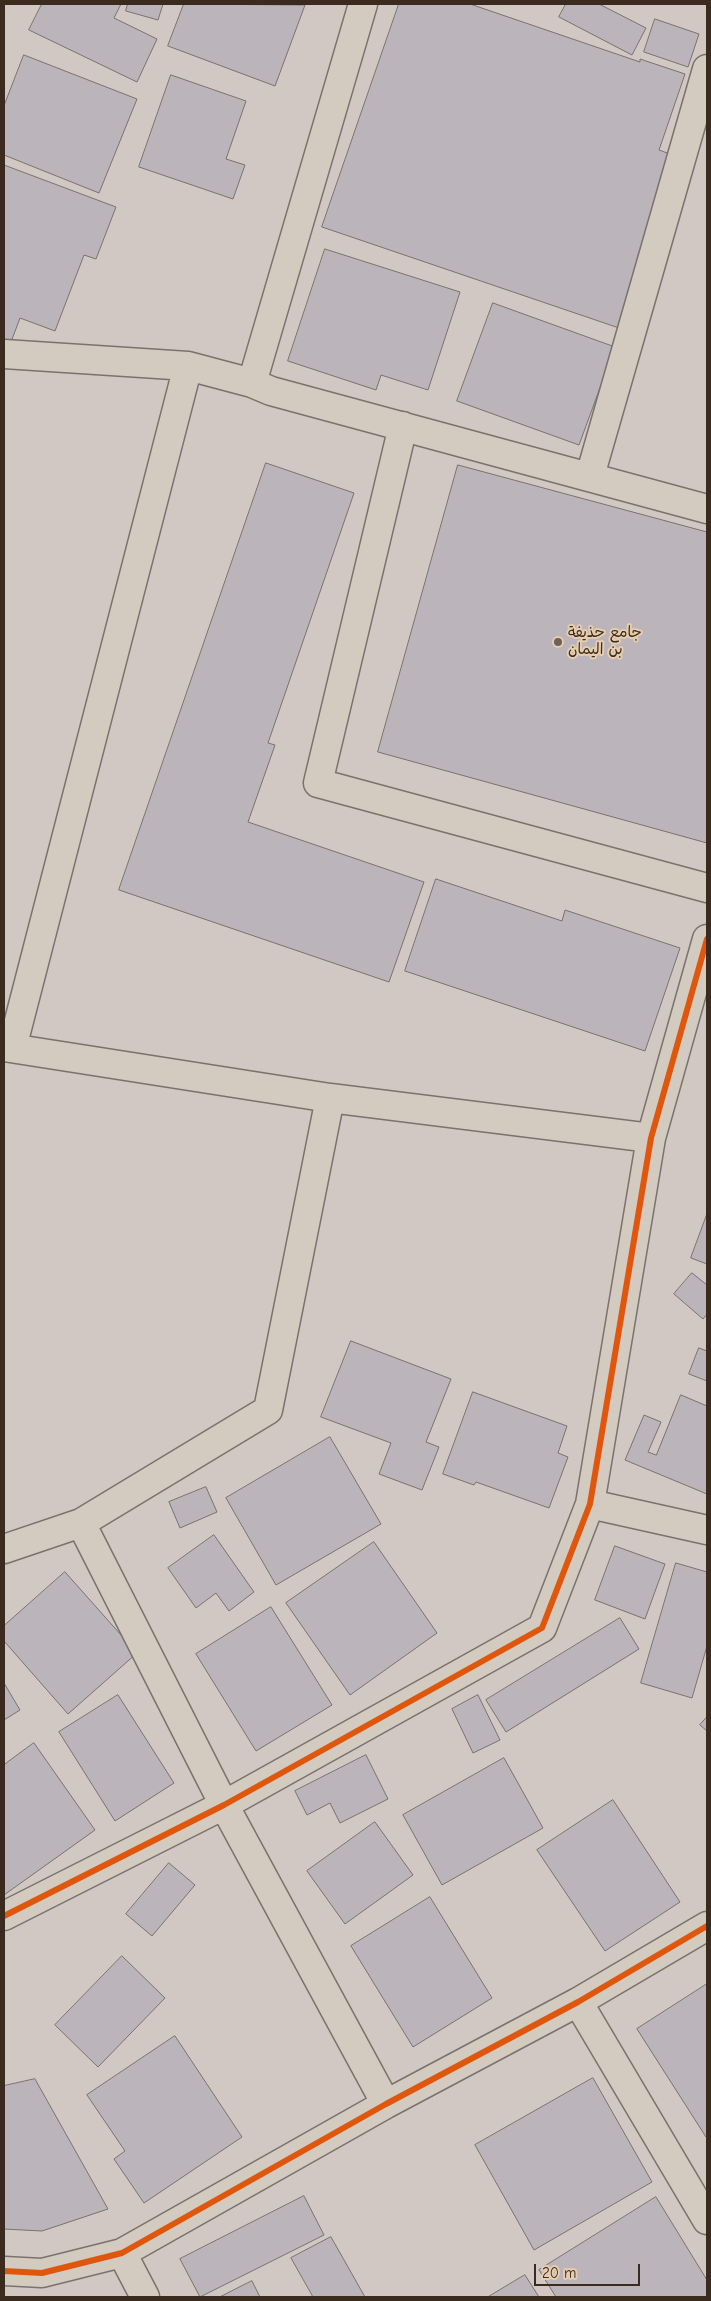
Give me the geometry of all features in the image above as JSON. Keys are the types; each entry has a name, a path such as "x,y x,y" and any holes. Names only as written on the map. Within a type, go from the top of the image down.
{"street":[{"path":"252,383 363,4"},
{"path":"590,476 702,110 707,69"},
{"path":"4,354 188,366 252,383 271,391 707,509"},
{"path":"188,366 8,1047 330,1098 651,1138"},
{"path":"403,426 318,783 707,888"},
{"path":"4,1916 224,1805 542,1628 590,1504 651,1138 707,939"},
{"path":"4,1549 81,1523 268,1410 330,1098"},
{"path":"590,1504 707,1530"},
{"path":"81,1523 224,1805 386,2104"},
{"path":"4,2271 42,2273 122,2253 386,2104 578,2002 707,1926"},
{"path":"578,2002 707,2220"},
{"path":"122,2253 145,2297"}],"building":[{"path":"42,4 121,4 114,18 157,39 137,82 29,30"},
{"path":"128,4 163,4 158,20 126,11"},
{"path":"184,4 305,5 275,86 168,46"},
{"path":"399,4 470,4 640,62 640,59 685,74 659,150 681,158 622,329 322,227"},
{"path":"566,4 599,4 646,28 632,55 559,17"},
{"path":"655,19 699,34 688,67 644,52"},
{"path":"24,55 137,99 99,193 4,155 4,106"},
{"path":"171,75 246,101 226,159 245,165 233,199 139,167"},
{"path":"4,165 116,207 96,259 84,255 55,331 20,318 11,342 4,340"},
{"path":"325,249 460,292 428,390 381,375 376,390 288,361"},
{"path":"493,303 615,347 579,445 457,401"},
{"path":"266,463 354,493 268,743 275,745 248,822 424,882 389,982 119,890"},
{"name":"جامع حذيفة بن اليمان","path":"458,465 707,532 707,843 378,752"},
{"path":"436,879 562,921 565,910 680,948 645,1051 405,971"},
{"path":"707,1214 707,1264 691,1258"},
{"path":"692,1273 707,1285 707,1314 703,1319 674,1294"},
{"path":"351,1341 451,1379 426,1442 439,1447 422,1490 379,1474 391,1443 321,1417"},
{"path":"699,1348 707,1351 707,1381 689,1374"},
{"path":"473,1392 567,1426 558,1453 568,1457 549,1508 476,1482 474,1485 443,1474"},
{"path":"681,1395 707,1406 707,1494 625,1460 644,1415 661,1422 648,1452 656,1455"},
{"path":"330,1437 381,1524 276,1585 226,1498"},
{"path":"206,1487 217,1512 180,1528 169,1502"},
{"path":"214,1535 254,1592 229,1611 216,1593 196,1608 168,1568"},
{"path":"374,1542 437,1633 350,1695 286,1603"},
{"path":"615,1546 665,1564 645,1619 595,1600"},
{"path":"676,1563 707,1572 707,1646 692,1698 641,1683"},
{"path":"65,1572 137,1653 68,1714 4,1641 4,1626"},
{"path":"271,1607 332,1705 256,1751 196,1654"},
{"path":"620,1618 639,1649 506,1732 486,1700"},
{"path":"4,1683 20,1710 4,1720"},
{"path":"118,1695 174,1783 115,1821 59,1732"},
{"path":"478,1695 500,1740 473,1753 452,1709"},
{"path":"707,1717 707,1731 700,1725"},
{"path":"34,1743 95,1830 4,1895 4,1765"},
{"path":"366,1755 388,1799 340,1823 330,1803 307,1815 295,1791"},
{"path":"504,1758 543,1828 442,1885 403,1815"},
{"path":"613,1800 680,1902 605,1951 537,1850"},
{"path":"375,1822 413,1875 345,1924 307,1871"},
{"path":"169,1863 195,1885 152,1936 126,1914"},
{"path":"430,1897 492,1998 413,2047 351,1946"},
{"path":"122,1956 165,1998 98,2067 55,2025"},
{"path":"707,1984 707,2136 706,2137 637,2029"},
{"path":"175,2036 242,2137 144,2203 114,2159 125,2151 87,2095"},
{"path":"593,2078 652,2182 534,2250 475,2145"},
{"path":"35,2079 108,2209 42,2231 4,2229 4,2086"},
{"path":"304,2196 324,2235 200,2297 180,2259"},
{"path":"656,2197 707,2280 707,2297 556,2297 539,2270"},
{"path":"331,2237 365,2297 313,2297 291,2258"},
{"path":"525,2275 539,2297 488,2297"},
{"path":"252,2281 260,2297 220,2297"}],"cycle path":[{"path":"4,1916 224,1805 542,1628 590,1504 651,1138 707,939"},
{"path":"4,2271 42,2273 122,2253 386,2104 578,2002 707,1926"}],"place":[{"name":"جامع حذيفة بن اليمان","path":"558,642"}]}
